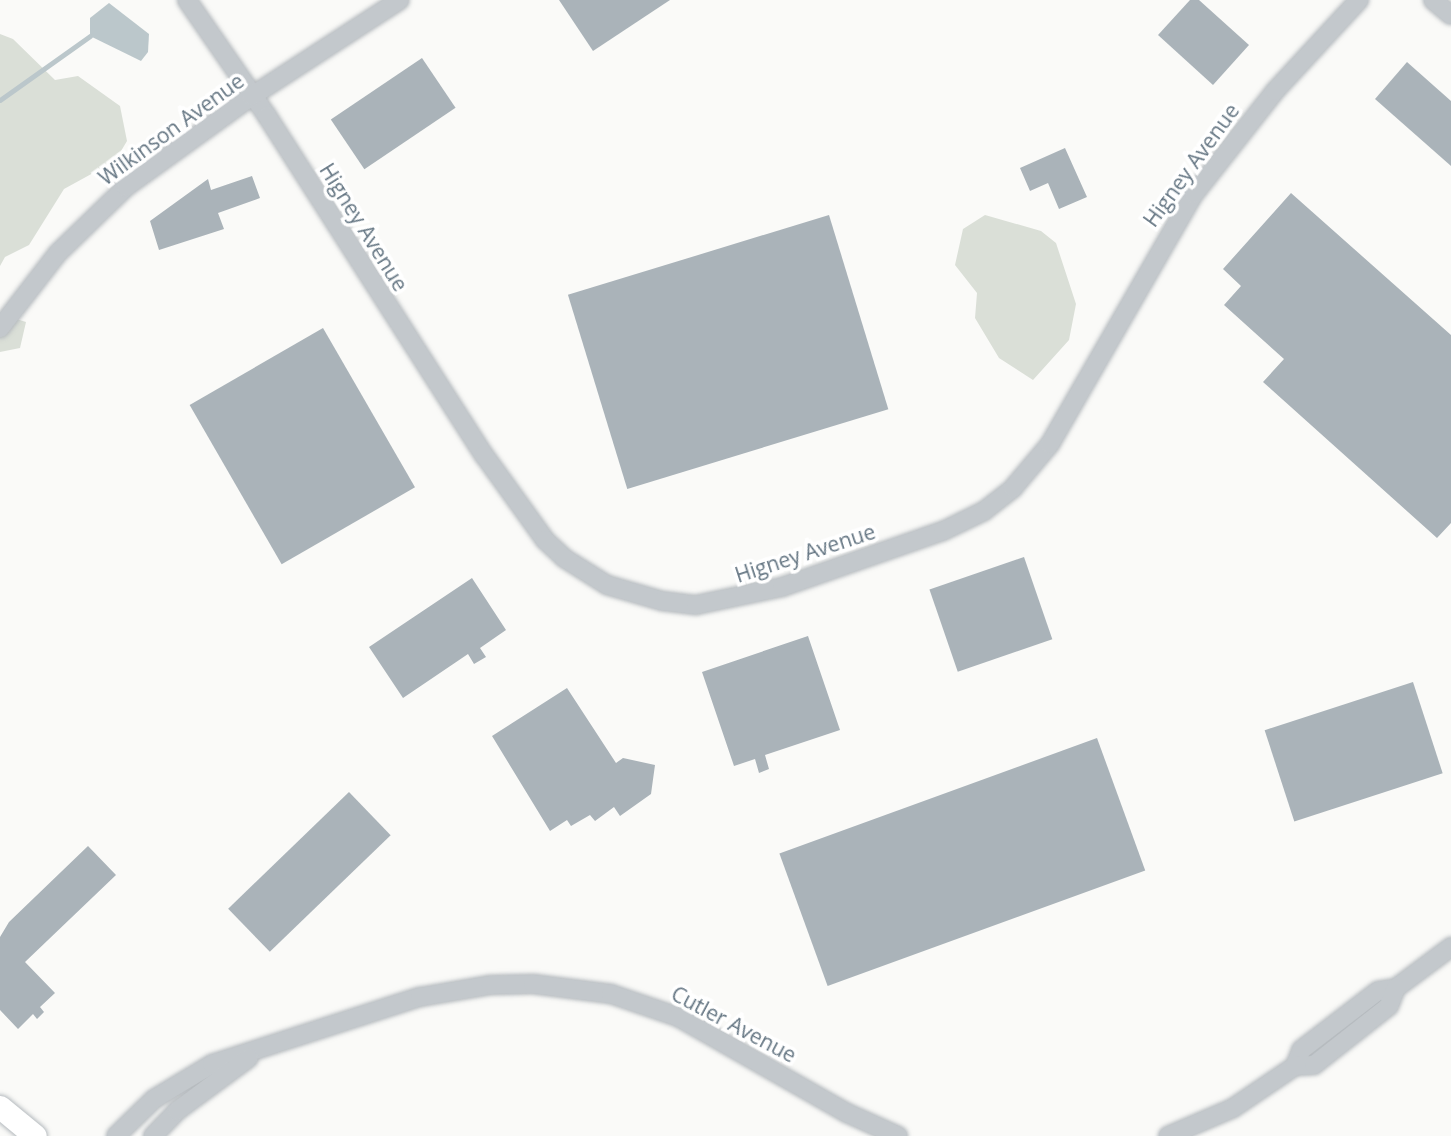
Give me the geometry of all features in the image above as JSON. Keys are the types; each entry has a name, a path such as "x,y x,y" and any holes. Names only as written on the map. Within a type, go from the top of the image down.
{"main road":[{"path":"0,1107 34,1136"}],"street":[{"name":"Higney Avenue","path":"187,0 484,455 545,540 564,558 607,585 662,601 696,605 782,587 943,531 984,511 1013,488 1050,444 1194,194 1267,101 1359,0"},
{"name":"Wilkinson Avenue","path":"0,328 93,216 252,96 400,0"},
{"path":"1433,0 1451,15"},
{"path":"1168,1136 1233,1108 1295,1066 1301,1050 1378,991 1396,988 1451,947"},
{"name":"Cutler Avenue","path":"116,1136 185,1078 212,1064 254,1054 420,997 463,988 576,988 678,1017 847,1113 898,1136"},
{"name":"Cutler Avenue","path":"153,1136 177,1111 254,1054"}],"shaded area":[{"path":"109,3 149,34 148,52 141,61 90,36 90,18"},
{"path":"0,34 13,39 55,80 78,76 120,106 127,141 115,161 64,189 29,245 5,257 0,266"},
{"path":"985,215 1041,231 1056,243 1076,304 1069,340 1033,380 999,358 975,318 977,293 955,265 963,229"},
{"path":"0,314 26,322 20,348 0,352"}],"building":[{"path":"559,0 670,0 593,51"},
{"path":"1190,0 1199,0 1249,45 1213,85 1158,35"},
{"path":"422,58 456,108 364,169 331,120"},
{"path":"1407,62 1451,101 1451,166 1375,99"},
{"path":"1065,148 1087,197 1059,209 1048,183 1030,191 1020,168"},
{"path":"252,176 260,198 218,213 224,229 159,250 150,221 208,179 211,190"},
{"path":"1291,193 1451,335 1451,523 1437,538 1263,382 1284,359 1224,305 1241,286 1223,269"},
{"path":"829,215 888,409 627,489 568,295"},
{"path":"323,328 415,487 282,564 190,405"},
{"path":"1024,557 1052,639 958,672 929,590"},
{"path":"472,578 506,630 480,648 486,657 474,664 468,654 403,698 369,647"},
{"path":"808,636 840,730 765,755 769,769 759,773 755,759 734,766 702,672"},
{"path":"1413,682 1443,773 1294,822 1265,730"},
{"path":"567,688 616,763 623,758 655,765 651,794 620,816 614,807 595,821 590,815 571,826 567,820 550,831 492,736"},
{"path":"1097,738 1145,870 828,986 779,854"},
{"path":"349,792 391,835 270,952 228,909"},
{"path":"88,846 116,875 25,962 55,993 40,1007 44,1012 37,1019 33,1014 18,1029 0,1010 0,937 9,922"}],"waterway":[{"path":"0,100 90,36"}]}
